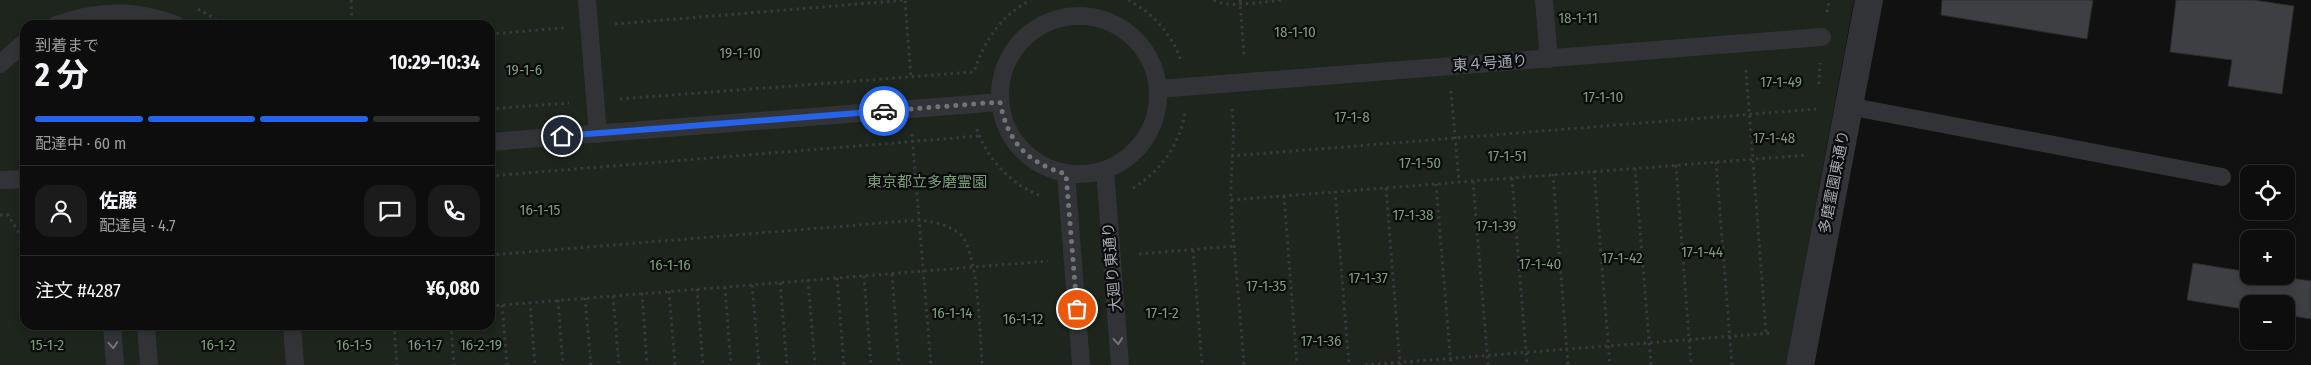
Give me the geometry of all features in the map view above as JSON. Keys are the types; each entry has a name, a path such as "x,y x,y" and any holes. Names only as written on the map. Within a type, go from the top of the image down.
{"street":[{"name":"多磨霊園東通り","path":"1800,365 1869,0"}],"lane":[{"path":"587,0 598,134"},
{"path":"1544,0 1549,59"},
{"path":"1072,8 1107,21 1137,41 1147,55 1154,71 1158,89 1158,107 1153,124 1145,139 1133,153 1119,164 1104,170 1085,174 1066,174 1034,161 1020,149 1010,135 1003,119 1000,102 1000,84 1004,67 1013,51 1024,37 1038,26 1055,19 1072,8"},
{"path":"70,20 106,13 136,13 159,20"},
{"name":"東４号通り","path":"1158,89 1822,37"},
{"path":"0,64 20,46"},
{"path":"495,142 1000,102"},
{"path":"1848,106 2222,177"},
{"name":"大廻り東通り","path":"1104,170 1120,365"},
{"path":"1066,174 1081,365"},
{"path":"0,180 20,178"},
{"path":"112,330 115,365"},
{"path":"146,330 149,365"},
{"path":"292,330 295,365"}],"path":[{"path":"350,0 352,20"},
{"path":"495,34 906,0 911,77"},
{"path":"495,109 974,72 983,48 1000,22 1031,0"},
{"path":"1128,0 1149,14 1161,25 1170,38 1181,63"},
{"path":"1214,0 1218,3 1283,0"},
{"path":"1240,2 1245,62"},
{"path":"1746,62 1766,333"},
{"path":"1228,83 1235,130 1231,156 1231,200 1244,365"},
{"path":"1451,86 1459,182"},
{"path":"910,109 931,365"},
{"path":"1231,156 1816,109"},
{"path":"1128,190 1149,177 1161,165 1178,136 1185,111"},
{"path":"495,176 979,136 997,165 1009,176 1023,186 1045,196"},
{"path":"1231,200 1808,156"},
{"path":"1716,162 1732,365"},
{"path":"1676,165 1691,365"},
{"path":"1635,168 1651,365"},
{"path":"1594,171 1610,365"},
{"path":"1553,174 1568,365"},
{"path":"1512,178 1527,365"},
{"path":"1474,181 1488,365"},
{"path":"1436,184 1451,365"},
{"path":"1386,188 1400,364"},
{"path":"1335,191 1349,365"},
{"path":"1284,196 1297,365"},
{"path":"0,215 8,215 20,234"},
{"path":"495,255 919,220 941,223 960,234 970,251 974,267 982,365"},
{"path":"1133,254 1235,246"},
{"path":"1193,250 1202,365"},
{"path":"495,306 1054,260"},
{"path":"892,274 899,365"},
{"path":"864,276 871,365"},
{"path":"837,278 844,365"},
{"path":"808,280 815,365"},
{"path":"780,283 787,365"},
{"path":"752,284 759,365"},
{"path":"725,287 731,365"},
{"path":"697,289 703,365"},
{"path":"669,292 675,365"},
{"path":"642,293 647,365"},
{"path":"614,296 619,365"},
{"path":"585,298 590,365"},
{"path":"558,300 563,365"},
{"path":"530,302 535,365"},
{"path":"502,305 507,365"},
{"path":"394,330 398,365"},
{"path":"451,330 454,365"},
{"path":"1365,365 1400,364 1450,358 1774,333"}],"green space":[{"name":"東京都立多磨霊園","path":"0,0 1854,0 1786,365 0,365"}],"building":[{"path":"1942,0 2093,0 2087,39 1941,15"},
{"path":"2176,0 2254,0 2294,6 2282,94 2228,86 2232,60 2170,52"},
{"path":"2193,263 2240,271 2240,285 2295,285 2295,279 2311,281 2311,319 2295,316 2295,295 2240,295 2240,309 2187,300"}],"way so far":[{"path":"884,111 1000,102 1003,119 1010,135 1020,149 1034,161 1066,174 1077,309"}],"route":[{"path":"562,136 884,111"}],"park label":[{"name":"18-1-11","path":"1578,18"},
{"name":"18-1-10","path":"1295,32"},
{"name":"19-1-10","path":"740,53"},
{"name":"19-1-6","path":"524,70"},
{"name":"17-1-49","path":"1781,82"},
{"name":"17-1-10","path":"1603,97"},
{"name":"17-1-8","path":"1352,117"},
{"name":"17-1-48","path":"1774,138"},
{"name":"17-1-51","path":"1507,156"},
{"name":"17-1-50","path":"1420,163"},
{"name":"16-1-15","path":"540,210"},
{"name":"17-1-38","path":"1413,215"},
{"name":"17-1-39","path":"1496,226"},
{"name":"17-1-44","path":"1702,252"},
{"name":"17-1-42","path":"1622,258"},
{"name":"17-1-40","path":"1540,264"},
{"name":"16-1-16","path":"670,265"},
{"name":"17-1-37","path":"1368,278"},
{"name":"17-1-35","path":"1266,286"},
{"name":"16-1-14","path":"952,313"},
{"name":"17-1-2","path":"1162,313"},
{"name":"16-1-12","path":"1023,319"},
{"name":"17-1-36","path":"1321,341"},
{"name":"15-1-2","path":"47,345"},
{"name":"16-1-2","path":"218,345"},
{"name":"16-1-5","path":"354,345"},
{"name":"16-1-7","path":"425,345"},
{"name":"16-2-19","path":"481,345"}]}
